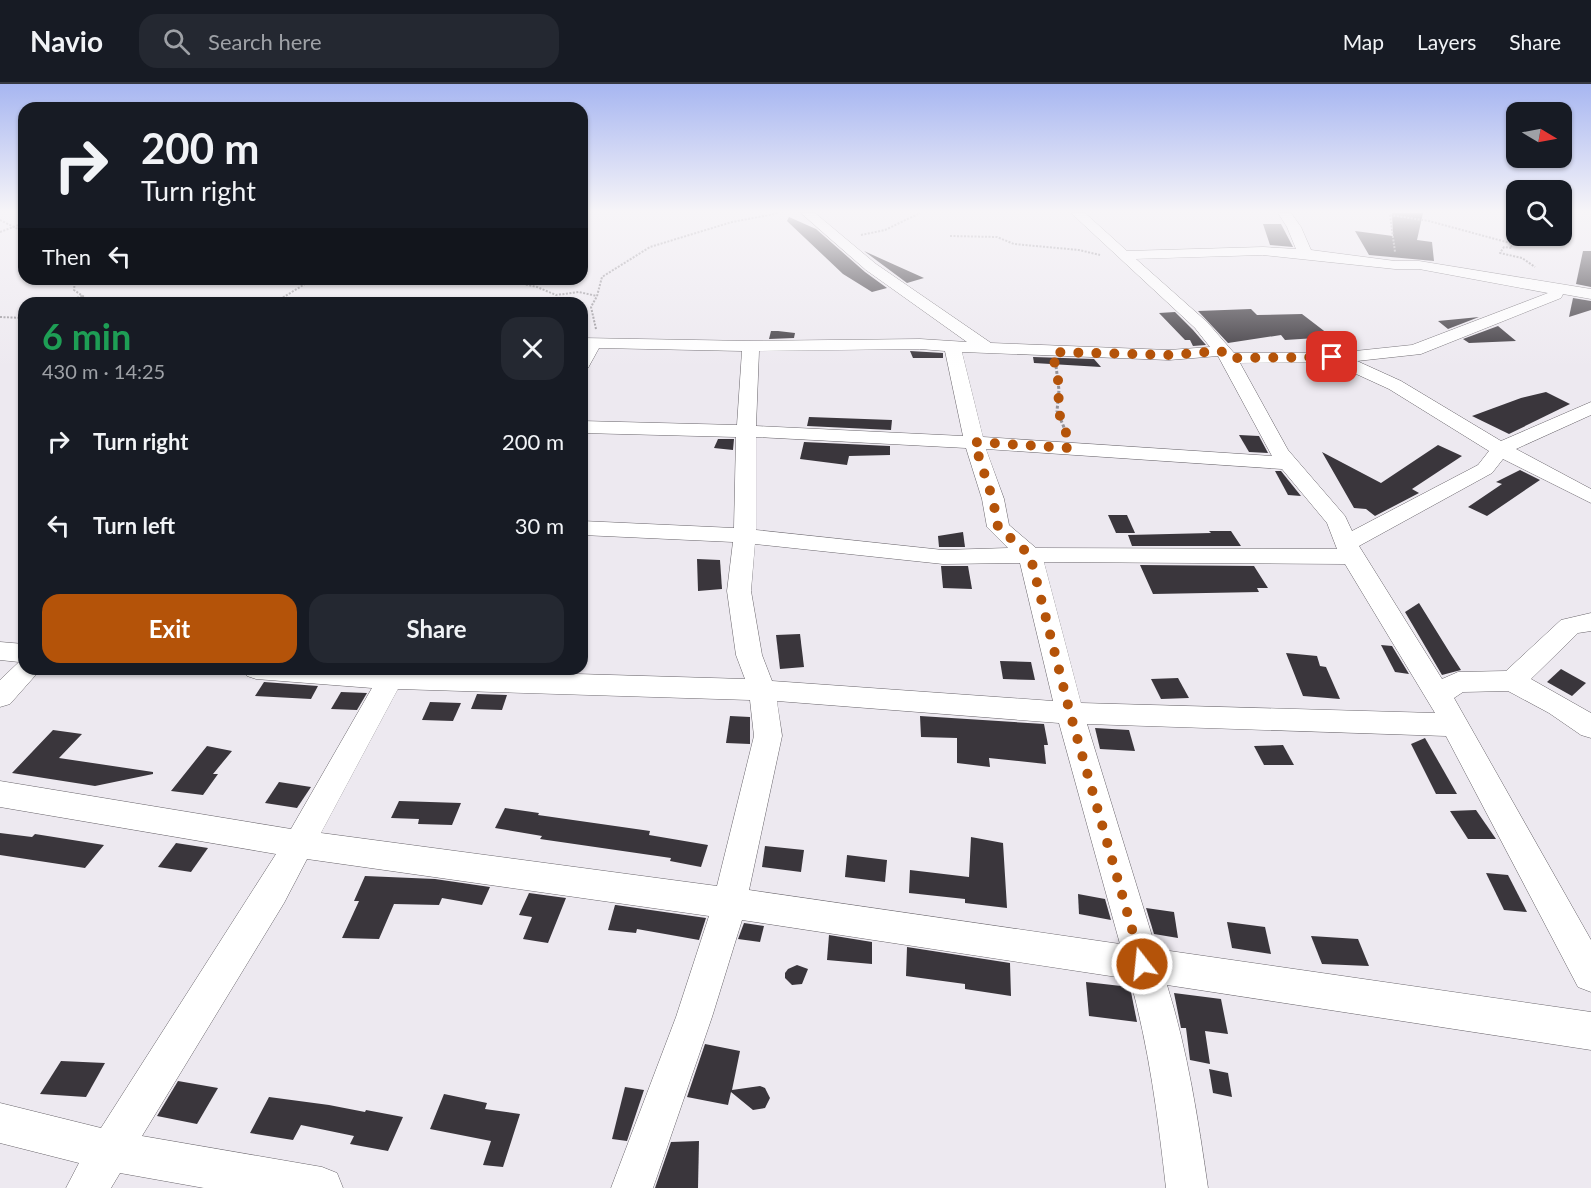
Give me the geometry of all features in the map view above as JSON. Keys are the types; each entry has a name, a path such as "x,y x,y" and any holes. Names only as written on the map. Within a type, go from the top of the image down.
{"street":[{"path":"868,265 917,302 989,349"},
{"path":"1134,265 1201,325 1225,354 1279,452 1337,521 1350,550 1438,694 1591,975"},
{"path":"1391,265 1419,265 1591,294"},
{"path":"588,343 751,346 952,345 1054,352 1332,357 1415,350 1556,295 1553,287"},
{"path":"952,345 974,442 993,500 998,527 1030,555 1070,713 1159,1018 1187,1188"},
{"path":"632,1188 694,1017 730,903 768,736 762,690 749,655 739,591 745,536 746,431 751,346"},
{"path":"1332,357 1387,381 1500,449 1591,497"},
{"path":"588,528 745,536 943,556 1350,550 1485,469 1500,449 1591,408"},
{"path":"588,427 746,431 974,442 1288,463"},
{"path":"1512,681 1570,626 1591,622"},
{"path":"0,651 18,652"},
{"path":"0,697 22,675"},
{"path":"87,1188 300,844 393,675"},
{"path":"417,675 762,690 1070,713 1455,725"},
{"path":"1438,694 1458,682 1512,681 1559,706 1591,727"},
{"path":"0,794 300,844 730,903 1591,1031"},
{"path":"0,1123 111,1151 322,1188"}],"path":[{"path":"588,343 597,332 591,307 597,296 602,277 622,265"},
{"path":"1530,265 1540,269 1542,279 1553,287"},
{"path":"74,285 74,290 82,296"},
{"path":"284,297 303,285"},
{"path":"528,285 556,295 579,292 597,296"},
{"path":"0,317 18,318"},
{"path":"1054,352 1052,355 1057,370 1059,390 1058,411 1065,428 1069,448"}],"building":[{"path":"833,265 856,265 887,288 872,292 843,274"},
{"path":"882,265 894,265 924,278 907,283"},
{"path":"1580,265 1591,265 1591,287 1576,284"},
{"path":"1573,298 1591,301 1591,310 1569,317"},
{"path":"1251,309 1257,315 1302,314 1332,337 1285,340 1281,335 1228,343 1198,311"},
{"path":"1175,312 1206,345 1193,346 1190,340 1185,340 1159,313"},
{"path":"1479,317 1448,329 1438,321"},
{"path":"1498,326 1516,341 1469,343 1463,339"},
{"path":"771,331 795,333 794,338 769,339"},
{"path":"910,351 943,353 943,358 913,358"},
{"path":"1033,357 1094,359 1101,367 1034,363"},
{"path":"1546,392 1570,404 1509,434 1472,416 1521,398"},
{"path":"809,417 892,420 891,430 807,426"},
{"path":"1239,435 1259,436 1268,453 1249,452"},
{"path":"718,439 734,439 733,450 714,448"},
{"path":"804,442 890,446 890,455 849,456 847,465 800,459"},
{"path":"1438,445 1462,456 1412,489 1419,493 1375,516 1366,509 1354,508 1322,452 1381,483"},
{"path":"1520,470 1540,480 1487,516 1468,507 1502,484 1496,482"},
{"path":"1275,471 1281,471 1301,496 1288,495"},
{"path":"1108,515 1127,515 1135,533 1116,533"},
{"path":"1209,531 1231,531 1241,546 1132,546 1128,535 1211,533"},
{"path":"963,532 965,547 939,547 938,536"},
{"path":"697,559 720,560 722,589 698,591"},
{"path":"1140,565 1254,566 1268,588 1257,588 1259,592 1153,594"},
{"path":"941,566 968,566 972,589 943,588"},
{"path":"1419,603 1461,670 1442,675 1405,612"},
{"path":"800,634 804,667 780,669 776,635"},
{"path":"1381,645 1392,646 1409,674 1395,672"},
{"path":"1286,653 1317,656 1320,666 1326,667 1340,699 1303,696"},
{"path":"1000,661 1031,662 1035,680 1003,679"},
{"path":"1561,669 1586,683 1572,696 1547,682"},
{"path":"1178,678 1189,698 1161,699 1151,679"},
{"path":"264,682 318,686 311,699 255,696"},
{"path":"341,692 367,693 357,710 331,709"},
{"path":"477,694 507,695 502,710 471,709"},
{"path":"430,702 461,703 453,721 422,720"},
{"path":"730,716 750,717 750,744 726,743"},
{"path":"920,716 1044,724 1048,745 1044,745 1046,764 989,758 990,767 957,763 957,738 921,737"},
{"path":"1095,728 1129,730 1135,751 1100,749"},
{"path":"53,730 82,734 59,758 153,772 153,774 95,786 12,773"},
{"path":"1425,738 1457,794 1436,794 1411,744"},
{"path":"1283,745 1294,765 1264,765 1254,746"},
{"path":"207,746 232,751 213,774 218,774 203,795 171,791"},
{"path":"279,782 311,787 297,808 265,803"},
{"path":"399,801 461,803 452,825 418,824 419,819 391,818"},
{"path":"505,808 650,831 649,835 708,845 701,867 670,861 671,858 540,839 542,836 495,828"},
{"path":"1476,810 1496,839 1468,839 1450,811"},
{"path":"0,833 32,837 35,834 104,845 85,868 0,855"},
{"path":"971,837 1003,843 1007,908 965,903 965,899 909,893 910,870 969,877"},
{"path":"176,843 208,848 191,872 158,867"},
{"path":"765,846 804,850 801,872 762,867"},
{"path":"847,855 887,860 885,882 845,877"},
{"path":"1486,873 1508,875 1527,912 1504,910"},
{"path":"365,876 435,879 490,887 482,905 442,898 439,905 394,904 379,939 342,938 359,901 354,901"},
{"path":"529,893 566,898 548,943 523,939 532,917 519,915"},
{"path":"1078,894 1105,899 1111,920 1079,914"},
{"path":"615,905 706,918 699,940 637,929 636,933 608,930"},
{"path":"1146,908 1174,912 1178,938 1154,934"},
{"path":"1227,922 1265,927 1271,954 1232,948"},
{"path":"744,923 764,926 760,942 738,939"},
{"path":"829,935 872,942 872,964 827,960"},
{"path":"1311,936 1358,939 1369,966 1322,964"},
{"path":"907,947 1010,963 1011,996 965,989 965,984 906,976"},
{"path":"797,965 808,969 802,984 792,985 785,978 785,973"},
{"path":"1086,982 1130,987 1137,1022 1089,1016"},
{"path":"1174,993 1221,999 1228,1034 1205,1031 1210,1064 1190,1060 1186,1028 1181,1028"},
{"path":"705,1044 740,1051 732,1090 760,1086 765,1088 770,1098 765,1108 753,1110 731,1092 728,1105 687,1097"},
{"path":"61,1061 105,1063 86,1097 40,1094"},
{"path":"1209,1069 1228,1073 1232,1097 1213,1093"},
{"path":"178,1081 218,1088 197,1124 157,1116"},
{"path":"625,1087 644,1090 627,1141 612,1139"},
{"path":"444,1094 487,1103 485,1109 520,1114 503,1167 483,1165 491,1141 430,1129"},
{"path":"269,1097 403,1117 388,1151 350,1144 354,1136 301,1125 293,1140 250,1133"},
{"path":"699,1141 698,1188 655,1188 671,1142"}],"route":[{"path":"1142,964 1070,713 1030,555 998,527 993,500 974,442 1069,448 1065,428 1058,411 1059,390 1057,370 1052,355 1054,352 1169,355 1221,351 1228,358 1332,357"}]}
